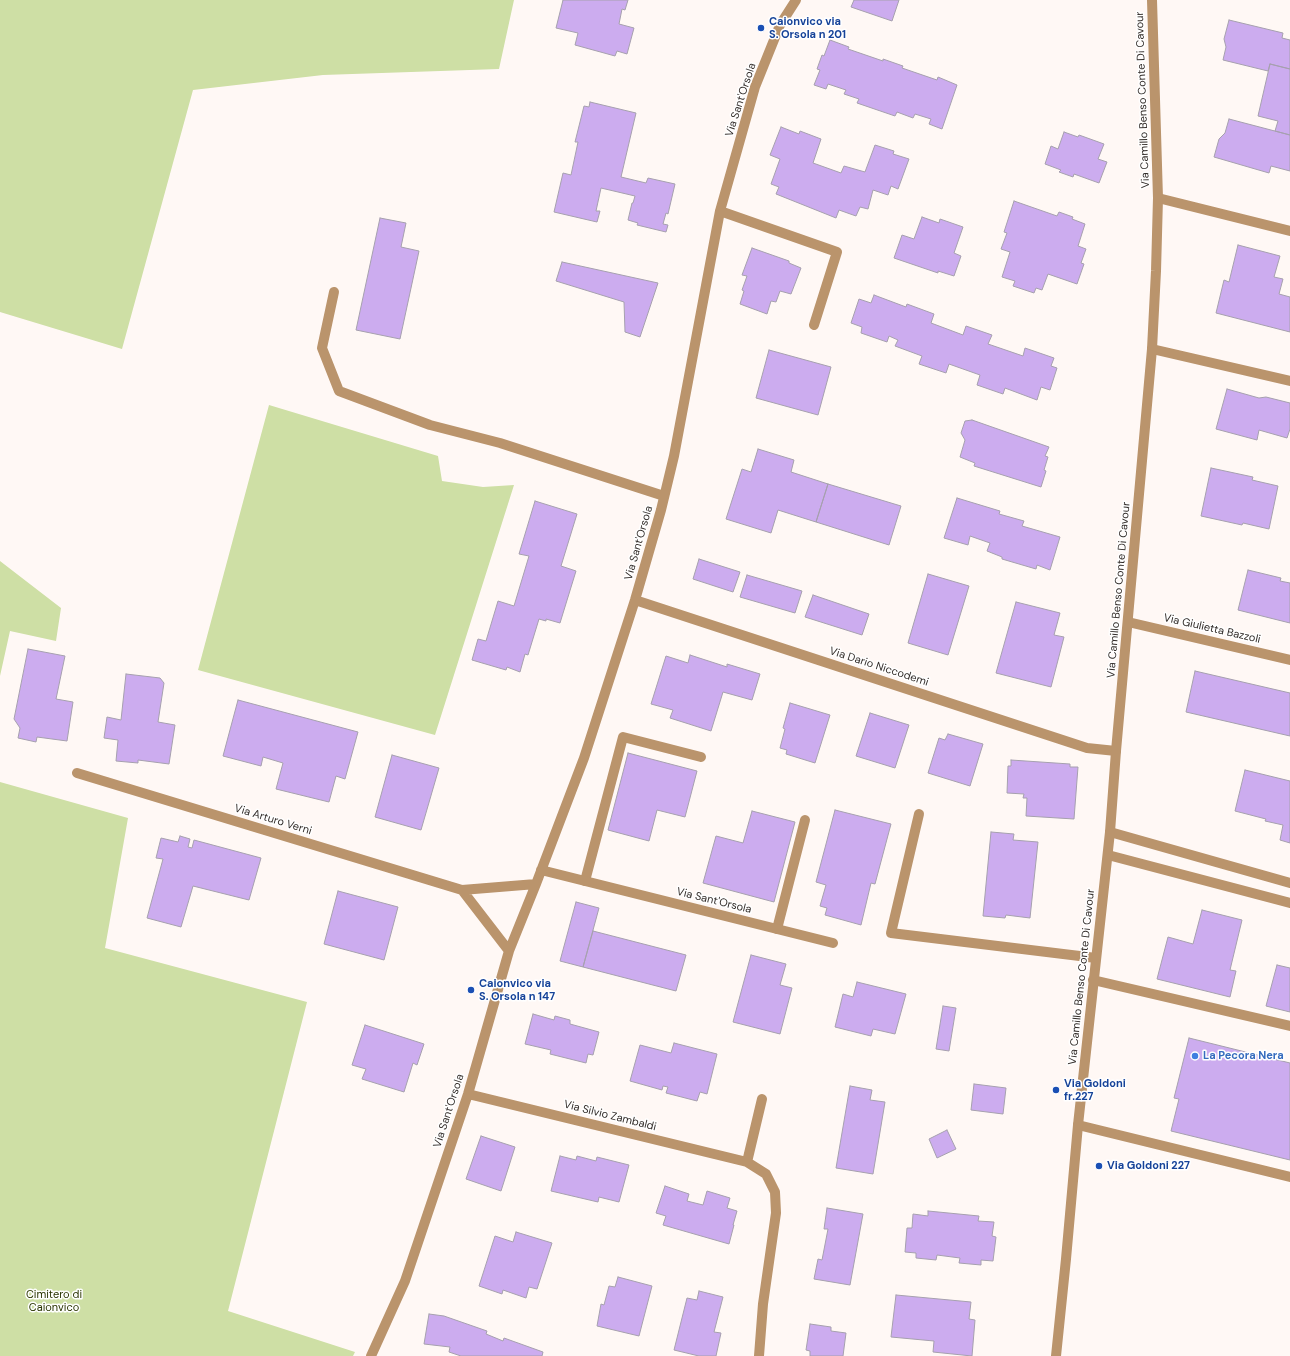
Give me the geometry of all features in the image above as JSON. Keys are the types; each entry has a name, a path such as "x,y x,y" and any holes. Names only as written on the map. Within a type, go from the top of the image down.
{"street":[{"name":"Via Sant'Orsola","path":"371,1356 405,1281 468,1094 509,951 584,758 635,600 664,496 675,448 720,211 755,87 780,26 796,0"},
{"name":"Via Camillo Benso Conte Di Cavour","path":"1056,1356 1093,980 1108,855 1152,350 1158,198 1152,0"},
{"name":"Via Camillo Benso Conte Di Cavour","path":"1158,198 1290,231"},
{"path":"720,211 837,252 814,325"},
{"path":"334,292 322,348 339,390 430,425 500,443 664,496"},
{"path":"1152,350 1290,381"},
{"name":"Via Dario Niccodemi","path":"635,600 1087,748 1116,751"},
{"name":"Via Giulietta Bazzoli","path":"1128,622 1290,660"},
{"path":"585,881 623,737 701,757"},
{"name":"Via Arturo Verni","path":"77,773 462,890 536,884"},
{"path":"919,814 891,933 1096,958"},
{"path":"777,929 805,820"},
{"path":"1110,832 1290,883"},
{"path":"1108,855 1290,902"},
{"name":"Via Sant'Orsola","path":"541,870 834,943"},
{"path":"462,890 509,951"},
{"path":"1093,980 1290,1026"},
{"name":"Via Silvio Zambaldi","path":"468,1094 747,1162 766,1174 776,1192 776,1214 763,1304 759,1356"},
{"path":"747,1162 762,1099"},
{"path":"1078,1125 1290,1177"}],"green space":[{"path":"0,0 514,0 499,69 323,75 193,90 122,349 0,312"},
{"path":"269,405 438,456 442,481 483,487 514,485 435,735 198,670"},
{"path":"0,561 61,608 56,641 10,631 0,676"},
{"name":"Cimitero di Caionvico","path":"0,782 128,818 105,948 307,1002 228,1311 355,1352 353,1356 0,1356"}],"building":[{"path":"563,0 628,0 625,10 622,9 619,24 634,28 627,54 617,51 615,56 575,45 578,33 556,28"},
{"path":"854,0 899,0 892,21 851,7"},
{"path":"1229,20 1283,33 1282,38 1290,40 1290,69 1270,64 1268,71 1223,60 1226,47 1224,39"},
{"path":"830,40 849,47 848,49 883,61 883,59 903,66 902,68 937,80 938,77 957,85 942,129 929,124 931,119 915,114 913,118 897,112 895,116 857,103 859,99 844,94 846,90 828,84 826,89 814,85 820,70 817,69"},
{"path":"1270,64 1290,69 1290,135 1275,131 1278,121 1258,116"},
{"path":"590,102 636,113 621,177 646,183 648,178 675,184 668,214 666,213 663,224 668,225 666,232 637,225 638,223 628,220 635,196 601,188 596,211 600,211 597,222 554,212 563,173 571,175 578,142 575,142 584,106 589,107"},
{"path":"1229,119 1290,135 1290,171 1271,166 1269,173 1214,157 1219,139 1225,133"},
{"path":"781,127 799,134 800,131 821,139 813,163 841,173 844,166 865,172 875,145 894,151 893,154 909,159 898,189 891,186 888,195 873,190 868,209 860,207 856,216 839,210 836,218 776,194 779,187 771,184 780,159 770,155"},
{"path":"1064,132 1078,137 1079,135 1104,144 1098,159 1107,162 1099,183 1074,174 1073,177 1059,172 1061,170 1045,164 1051,146 1058,149"},
{"path":"1014,201 1057,216 1059,212 1073,217 1072,219 1085,224 1078,246 1086,249 1081,263 1084,264 1077,284 1048,274 1042,290 1036,288 1034,293 1013,286 1015,281 1002,277 1010,252 1001,249 1007,233 1004,232"},
{"path":"922,217 939,223 940,219 963,227 954,253 961,256 954,276 938,271 938,273 894,258 902,235 914,239"},
{"path":"380,218 406,223 401,247 419,251 400,339 356,330"},
{"path":"1238,245 1280,256 1274,277 1283,279 1279,294 1290,297 1290,332 1216,313 1224,280 1229,282"},
{"path":"752,248 789,261 789,263 801,268 791,294 780,291 776,302 771,301 767,314 740,304 744,291 742,290 747,276 742,275"},
{"path":"562,262 658,283 640,337 625,332 624,302 556,281"},
{"path":"874,295 906,307 907,304 934,314 931,323 963,335 966,326 992,335 988,344 1023,356 1025,348 1054,358 1051,366 1057,368 1050,390 1041,387 1037,400 1005,388 1003,394 977,385 980,375 949,364 946,373 919,364 922,356 895,346 898,340 889,336 887,342 861,333 862,327 851,323 859,299 871,303"},
{"path":"769,350 831,367 818,415 756,398"},
{"path":"1227,389 1259,398 1266,397 1290,403 1290,429 1287,438 1259,430 1257,440 1216,429"},
{"path":"972,420 1049,447 1045,456 1048,457 1044,470 1046,471 1041,487 974,466 975,463 960,457 965,440 961,433 965,421"},
{"path":"758,449 794,460 791,472 828,484 816,522 778,510 771,533 726,519 742,469 751,472"},
{"path":"1211,468 1253,477 1252,480 1278,486 1269,529 1201,516"},
{"path":"828,484 901,506 889,545 816,522"},
{"path":"957,498 1000,511 999,514 1024,521 1022,526 1060,537 1050,570 1037,565 1036,569 1002,559 1002,557 987,551 990,543 970,536 968,545 944,538"},
{"path":"535,501 577,514 561,566 576,571 560,623 546,619 546,621 539,619 528,655 525,654 520,672 507,667 506,670 472,660 478,639 486,641 498,601 514,606 529,556 519,554"},
{"path":"699,559 740,572 733,592 693,579"},
{"path":"1248,570 1281,578 1280,581 1290,583 1290,623 1238,610"},
{"path":"928,574 969,586 948,655 908,643"},
{"path":"747,575 802,591 795,613 740,597"},
{"path":"813,595 869,614 862,635 805,617"},
{"path":"1016,602 1060,613 1054,635 1064,637 1051,687 996,673"},
{"path":"28,649 65,656 56,699 73,702 67,741 37,737 36,742 18,738 20,728 14,719"},
{"path":"690,655 727,667 727,664 760,674 752,700 723,692 711,731 670,718 673,710 651,704 666,656 688,663"},
{"path":"1195,671 1290,693 1290,736 1186,712"},
{"path":"126,674 160,678 164,683 158,722 175,725 169,764 138,760 138,763 116,761 118,740 104,738 107,717 121,720"},
{"path":"238,700 358,732 345,779 336,776 329,802 276,789 283,763 263,757 261,766 223,756"},
{"path":"790,703 830,715 815,763 786,754 787,750 780,748 785,729 783,728"},
{"path":"870,713 909,725 895,768 856,756"},
{"path":"948,734 983,744 970,786 928,773 939,738 945,740"},
{"path":"628,753 697,771 685,817 657,810 649,841 608,830"},
{"path":"392,755 439,768 421,830 375,817"},
{"path":"1011,760 1070,764 1070,767 1078,767 1074,819 1026,816 1027,798 1023,798 1024,794 1007,793 1008,766 1011,766"},
{"path":"1245,770 1290,781 1290,843 1280,840 1283,825 1235,811"},
{"path":"835,810 891,824 875,884 871,883 861,925 825,915 827,908 820,906 826,885 816,882"},
{"path":"752,811 795,822 774,902 703,883 716,836 743,843"},
{"path":"991,832 1014,834 1013,840 1038,842 1030,918 1006,915 1005,918 983,916"},
{"path":"180,836 190,839 188,847 192,848 194,840 261,858 249,900 193,886 181,927 147,918 163,859 156,858 161,838 178,842"},
{"path":"338,891 398,907 384,960 324,944"},
{"path":"576,902 599,908 583,967 560,961"},
{"path":"1202,910 1242,920 1230,970 1236,971 1230,997 1157,979 1168,937 1193,944"},
{"path":"593,931 686,955 676,991 583,967"},
{"path":"751,955 786,964 780,985 792,988 780,1034 733,1022"},
{"path":"1277,965 1290,968 1290,1012 1266,1006"},
{"path":"857,982 906,994 895,1034 873,1029 871,1036 835,1027 843,994 853,997"},
{"path":"943,1006 956,1008 949,1051 936,1049"},
{"path":"533,1014 554,1020 555,1016 570,1020 570,1024 599,1032 593,1055 588,1054 586,1063 550,1054 551,1050 525,1044"},
{"path":"365,1025 424,1044 417,1065 413,1063 404,1092 362,1079 366,1069 352,1065"},
{"path":"1189,1038 1290,1063 1290,1160 1171,1131 1179,1099 1174,1098"},
{"path":"674,1043 717,1054 707,1094 700,1092 697,1101 666,1093 668,1087 663,1086 662,1090 630,1081 640,1045 671,1053"},
{"path":"974,1084 1006,1088 1003,1114 971,1110"},
{"path":"850,1086 872,1090 870,1100 885,1102 873,1174 836,1168"},
{"path":"947,1130 956,1149 937,1158 929,1139"},
{"path":"481,1136 515,1147 501,1191 466,1179"},
{"path":"560,1156 576,1160 577,1156 596,1161 597,1157 629,1165 619,1202 599,1197 598,1202 551,1191"},
{"path":"665,1186 689,1194 687,1201 703,1205 707,1191 730,1198 727,1208 737,1211 729,1244 663,1225 666,1216 656,1213"},
{"path":"827,1208 863,1214 850,1285 814,1279 818,1259 822,1260 828,1229 824,1229"},
{"path":"928,1211 979,1216 978,1221 994,1222 992,1236 996,1237 993,1261 981,1260 981,1265 959,1263 960,1258 937,1255 936,1260 916,1258 916,1253 905,1252 907,1228 912,1228 913,1214 928,1216"},
{"path":"516,1232 552,1243 537,1289 529,1287 526,1298 503,1290 502,1294 479,1286 495,1236 513,1242"},
{"path":"618,1277 652,1286 639,1336 597,1326 601,1304 604,1305 609,1286 615,1287"},
{"path":"699,1291 723,1297 714,1332 721,1333 716,1356 699,1356 674,1350 687,1298 697,1300"},
{"path":"896,1295 971,1302 969,1319 975,1320 972,1356 933,1352 934,1341 891,1337"},
{"path":"429,1314 444,1316 487,1331 486,1334 503,1341 504,1338 543,1352 542,1356 461,1356 449,1352 450,1347 424,1344"},
{"path":"810,1324 831,1327 831,1331 846,1333 843,1356 810,1356 810,1351 806,1350"}],"place":[{"name":"Caionvico via S. Orsola n 201","path":"761,28"},
{"name":"Caionvico via S. Orsola n 147","path":"471,990"},
{"name":"La Pecora Nera","path":"1195,1056"},
{"name":"Via Goldoni fr.227","path":"1056,1090"},
{"name":"Via Goldoni 227","path":"1099,1166"}]}
